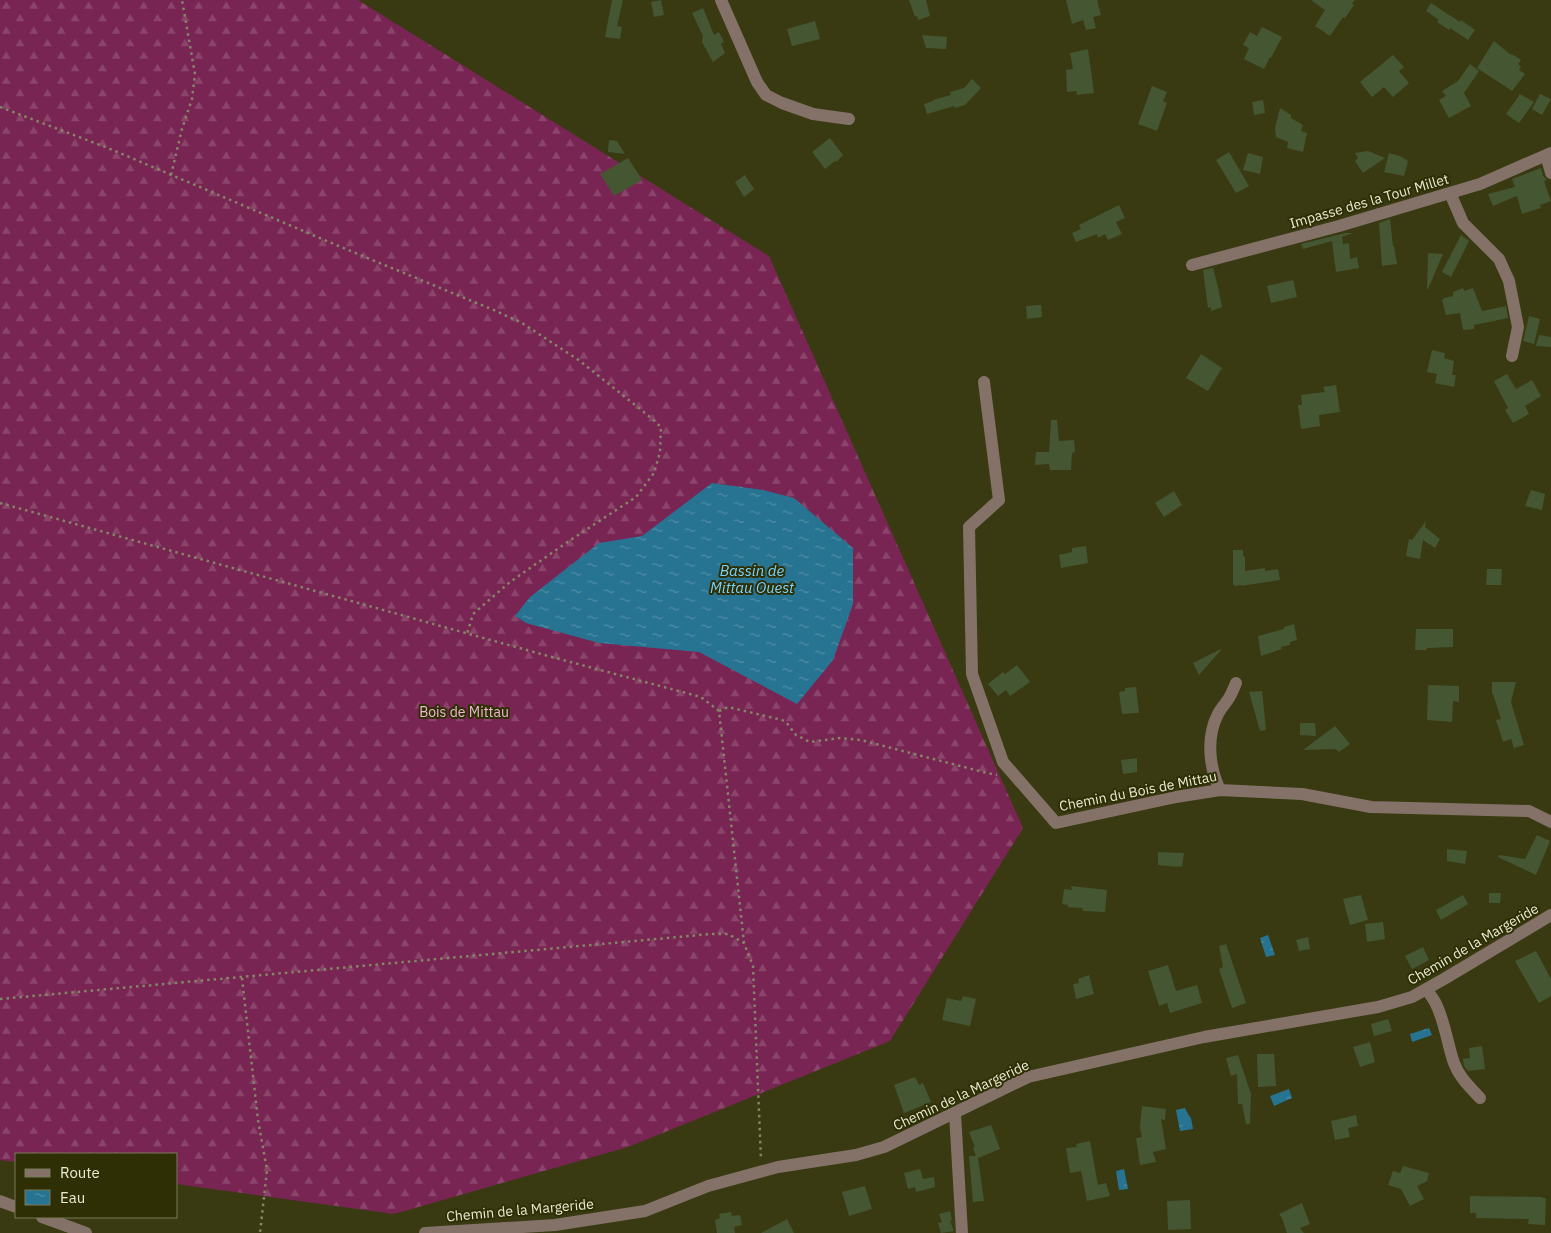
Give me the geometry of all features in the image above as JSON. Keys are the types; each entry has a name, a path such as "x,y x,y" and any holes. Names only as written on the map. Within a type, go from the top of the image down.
{"street":[{"path":"721,0 758,82 766,95 782,104 813,114 849,119"},
{"path":"1548,154 1551,173"},
{"name":"Impasse des la Tour Millet","path":"1192,265 1450,194 1480,184 1548,154"},
{"path":"1450,194 1463,223 1499,260 1509,281 1518,327 1512,356"},
{"name":"Chemin du Bois de Mittau","path":"984,382 999,500 969,527 972,674 1003,762 1056,823 1176,797 1220,790 1302,794 1371,807 1529,811 1551,822"},
{"path":"1220,790 1211,764 1210,735 1218,713 1230,697 1236,683"},
{"name":"Chemin de la Margeride","path":"425,1233 555,1225 645,1211 708,1186 778,1167 856,1155 884,1147 1028,1078 1204,1038 1378,1007 1412,997 1551,915"},
{"path":"1426,989 1435,1002 1454,1064 1466,1084 1480,1098"},
{"path":"955,1114 962,1233"},
{"path":"0,1201 15,1207"},
{"path":"45,1218 86,1233"}],"path":[{"path":"171,175 182,129 192,99 195,74 182,0"},
{"path":"0,107 108,148 341,248 496,311 522,324 580,361 650,416 661,428 660,452 654,473 636,497 510,582 473,614 467,634"},
{"path":"0,503 467,634 701,697 719,711 744,943 753,966 762,1172"},
{"path":"719,711 728,707 782,720 786,722 796,736 810,742 840,738 861,740 983,772 1016,778"},
{"path":"0,999 711,934 728,934 744,943"},
{"path":"242,978 258,1120 266,1170 260,1233"}],"green space":[{"name":"Bois de Mittau","path":"0,0 358,0 769,256 1023,828 890,1041 628,1147 394,1214 178,1184 178,1153 15,1153 15,1162 0,1160"}],"water":[{"name":"Bassin de Mittau Ouest","path":"712,483 763,490 794,498 853,548 853,604 833,660 797,704 699,652 599,643 526,623 515,616 530,597 599,543 642,536"},
{"path":"1268,935 1275,955 1266,957 1260,938"},
{"path":"1429,1028 1432,1035 1412,1042 1410,1034"},
{"path":"1289,1089 1292,1098 1274,1106 1270,1096"},
{"path":"1185,1108 1191,1118 1193,1129 1180,1131 1176,1110"},
{"path":"1124,1169 1128,1189 1119,1190 1116,1171"}],"building":[{"path":"612,0 623,0 617,26 622,27 620,39 605,37"},
{"path":"661,0 664,15 654,17 651,2"},
{"path":"909,0 926,0 930,16 918,20 917,16 915,17"},
{"path":"1066,0 1097,0 1101,15 1093,17 1096,28 1086,30 1083,20 1072,24"},
{"path":"1311,0 1355,0 1352,4 1354,5 1345,18 1343,17 1330,36 1315,26 1325,10"},
{"path":"1431,3 1475,30 1468,40 1437,22 1439,20 1426,11"},
{"path":"703,8 714,35 719,32 724,42 721,44 725,53 713,62 702,42 703,36 692,13"},
{"path":"815,21 820,39 792,46 787,29"},
{"path":"1262,27 1282,37 1264,69 1244,59 1249,48 1243,45 1250,32 1257,36"},
{"path":"922,35 947,37 946,49 926,48"},
{"path":"1494,41 1511,55 1521,60 1518,64 1521,67 1519,70 1525,74 1512,91 1477,68"},
{"path":"1088,49 1094,93 1077,95 1076,91 1067,92 1066,70 1073,69 1070,53"},
{"path":"1393,55 1404,67 1399,71 1409,83 1393,97 1384,87 1372,97 1360,82"},
{"path":"1470,64 1479,71 1464,93 1471,106 1449,118 1439,100 1446,96 1442,91 1458,81"},
{"path":"972,79 981,88 965,105 955,108 954,106 927,114 924,104 951,95 950,92 964,88"},
{"path":"1152,86 1167,92 1163,101 1167,103 1157,131 1138,124"},
{"path":"1520,94 1534,102 1519,123 1506,114"},
{"path":"1540,94 1551,99 1542,115 1532,109"},
{"path":"1263,100 1265,113 1254,115 1252,102"},
{"path":"1280,108 1291,115 1291,118 1303,125 1301,131 1307,133 1303,152 1287,148 1288,142 1276,137 1275,128"},
{"path":"830,138 843,155 825,169 812,152"},
{"path":"609,140 617,141 625,154 608,152"},
{"path":"1368,151 1385,158 1363,173 1355,161 1358,158 1355,153"},
{"path":"1229,152 1249,186 1236,193 1216,160"},
{"path":"1248,153 1263,157 1260,174 1243,170"},
{"path":"1389,153 1400,156 1408,161 1404,176 1384,172"},
{"path":"628,158 642,180 614,196 600,174"},
{"path":"1541,168 1543,176 1547,180 1544,181 1551,201 1540,205 1541,208 1522,214 1517,196 1493,206 1488,194 1515,187 1512,179"},
{"path":"745,175 754,189 744,197 735,182"},
{"path":"1119,205 1125,218 1116,222 1122,234 1108,240 1105,234 1098,238 1097,234 1076,242 1072,233 1081,229 1079,225"},
{"path":"1390,219 1397,264 1382,266 1379,223"},
{"path":"1345,233 1353,233 1342,237 1343,244 1349,243 1350,259 1357,257 1359,268 1336,272 1332,241 1303,249 1301,244"},
{"path":"1461,235 1469,241 1451,277 1442,272"},
{"path":"1428,253 1443,254 1427,289"},
{"path":"1213,268 1222,307 1211,311 1211,307 1208,308 1203,270"},
{"path":"1293,280 1297,297 1271,303 1267,286"},
{"path":"1463,288 1464,291 1473,288 1482,311 1506,306 1508,318 1474,325 1474,329 1463,330 1460,313 1446,315 1442,300 1453,296 1453,292"},
{"path":"1041,305 1042,317 1027,319 1026,306"},
{"path":"1529,316 1540,319 1534,344 1523,341"},
{"path":"1539,335 1551,337 1551,347 1536,346"},
{"path":"1432,350 1445,353 1444,358 1454,361 1452,375 1456,375 1454,387 1435,383 1437,374 1427,372"},
{"path":"1201,354 1222,368 1208,391 1186,378"},
{"path":"1507,374 1516,389 1532,380 1541,396 1525,406 1529,414 1513,423 1505,410 1508,408 1494,381"},
{"path":"1336,385 1340,412 1319,415 1320,426 1301,429 1298,405 1302,405 1301,395 1325,392 1323,387"},
{"path":"1051,420 1057,420 1059,441 1074,440 1075,452 1072,453 1071,470 1050,470 1049,464 1035,465 1036,452 1049,452"},
{"path":"1531,490 1545,494 1542,510 1525,506"},
{"path":"1174,491 1182,505 1164,517 1155,503"},
{"path":"1426,521 1425,527 1440,539 1435,548 1423,540 1420,559 1406,556 1409,539 1412,540"},
{"path":"1086,546 1088,563 1061,568 1059,555 1072,552 1072,548"},
{"path":"1233,550 1243,550 1245,571 1265,568 1265,571 1278,569 1280,580 1235,586 1233,584"},
{"path":"1487,569 1502,569 1501,585 1486,585"},
{"path":"1294,624 1297,640 1290,642 1290,645 1281,647 1282,649 1261,656 1258,636 1284,629 1284,627"},
{"path":"1416,629 1453,629 1453,647 1415,650"},
{"path":"1221,650 1199,675 1193,663"},
{"path":"1017,665 1030,682 1010,696 1006,690 998,696 988,684 1003,672 1005,674"},
{"path":"1492,682 1516,682 1511,702 1524,745 1514,748 1511,739 1503,742 1496,720 1501,719 1492,694"},
{"path":"1428,685 1459,686 1459,702 1453,701 1452,722 1427,720"},
{"path":"1136,687 1139,713 1122,714 1119,692 1125,691 1125,688"},
{"path":"1262,691 1266,730 1260,731 1249,692"},
{"path":"1300,723 1315,723 1316,736 1300,735"},
{"path":"1335,726 1350,744 1339,752 1335,749 1303,750"},
{"path":"1137,758 1137,772 1123,774 1121,760"},
{"path":"1537,835 1550,841 1536,875 1498,857 1499,855 1525,859"},
{"path":"1447,849 1467,851 1465,864 1447,861"},
{"path":"1158,852 1184,853 1182,867 1158,865"},
{"path":"1071,886 1107,890 1105,912 1083,911 1082,908 1068,907 1068,905 1062,904 1064,889 1072,890"},
{"path":"1489,893 1501,893 1500,903 1489,903"},
{"path":"1361,895 1368,920 1350,925 1343,899"},
{"path":"1463,895 1468,904 1441,920 1436,910"},
{"path":"1383,922 1385,939 1367,942 1365,924"},
{"path":"1308,937 1310,949 1299,951 1296,940"},
{"path":"1226,944 1246,1003 1232,1008 1219,969 1223,967 1219,946"},
{"path":"1423,947 1429,960 1412,969 1405,956"},
{"path":"1536,951 1551,979 1551,996 1539,1003 1515,961"},
{"path":"1168,965 1176,991 1197,985 1202,1003 1170,1013 1167,1003 1159,1006 1148,971"},
{"path":"1089,975 1094,994 1076,999 1073,984 1079,983 1078,979"},
{"path":"963,996 976,999 970,1026 942,1020 947,998 961,1001"},
{"path":"1388,1019 1392,1031 1374,1036 1371,1024"},
{"path":"1370,1042 1375,1062 1360,1067 1353,1047"},
{"path":"1482,1046 1485,1069 1468,1071 1464,1066 1463,1059 1470,1058 1469,1048"},
{"path":"1257,1054 1274,1054 1276,1086 1258,1087"},
{"path":"1238,1055 1251,1094 1250,1124 1246,1124 1242,1104 1238,1104 1237,1074 1231,1076 1226,1058"},
{"path":"915,1077 919,1085 923,1083 931,1102 904,1113 894,1085"},
{"path":"1142,1106 1166,1109 1165,1120 1161,1119 1166,1149 1153,1152 1156,1162 1140,1165 1136,1138 1142,1137 1140,1128"},
{"path":"1356,1115 1358,1126 1348,1128 1350,1137 1335,1140 1331,1121"},
{"path":"991,1125 1000,1149 978,1158 984,1201 973,1202 969,1156 976,1156 973,1148 975,1147 969,1132"},
{"path":"1090,1141 1098,1185 1106,1183 1110,1196 1087,1201 1081,1171 1070,1173 1066,1148 1077,1147 1076,1144"},
{"path":"1403,1166 1429,1173 1427,1181 1417,1186 1424,1199 1410,1206 1401,1189 1388,1185 1393,1171 1400,1173"},
{"path":"920,1169 923,1179 934,1177 935,1187 916,1192 915,1187 908,1189 904,1173"},
{"path":"865,1186 872,1209 849,1216 842,1192"},
{"path":"1470,1196 1546,1198 1545,1225 1528,1224 1529,1219 1476,1218 1476,1213 1470,1213"},
{"path":"1190,1200 1191,1229 1168,1230 1167,1201"},
{"path":"1302,1203 1310,1224 1300,1228 1304,1233 1287,1233 1279,1214"},
{"path":"950,1211 952,1220 950,1221 954,1231 941,1233 938,1223 942,1222 939,1214"},
{"path":"731,1212 732,1216 740,1215 742,1225 734,1227 735,1233 717,1233 715,1220 720,1218 719,1214"},
{"path":"787,1219 794,1233 761,1233"}]}
